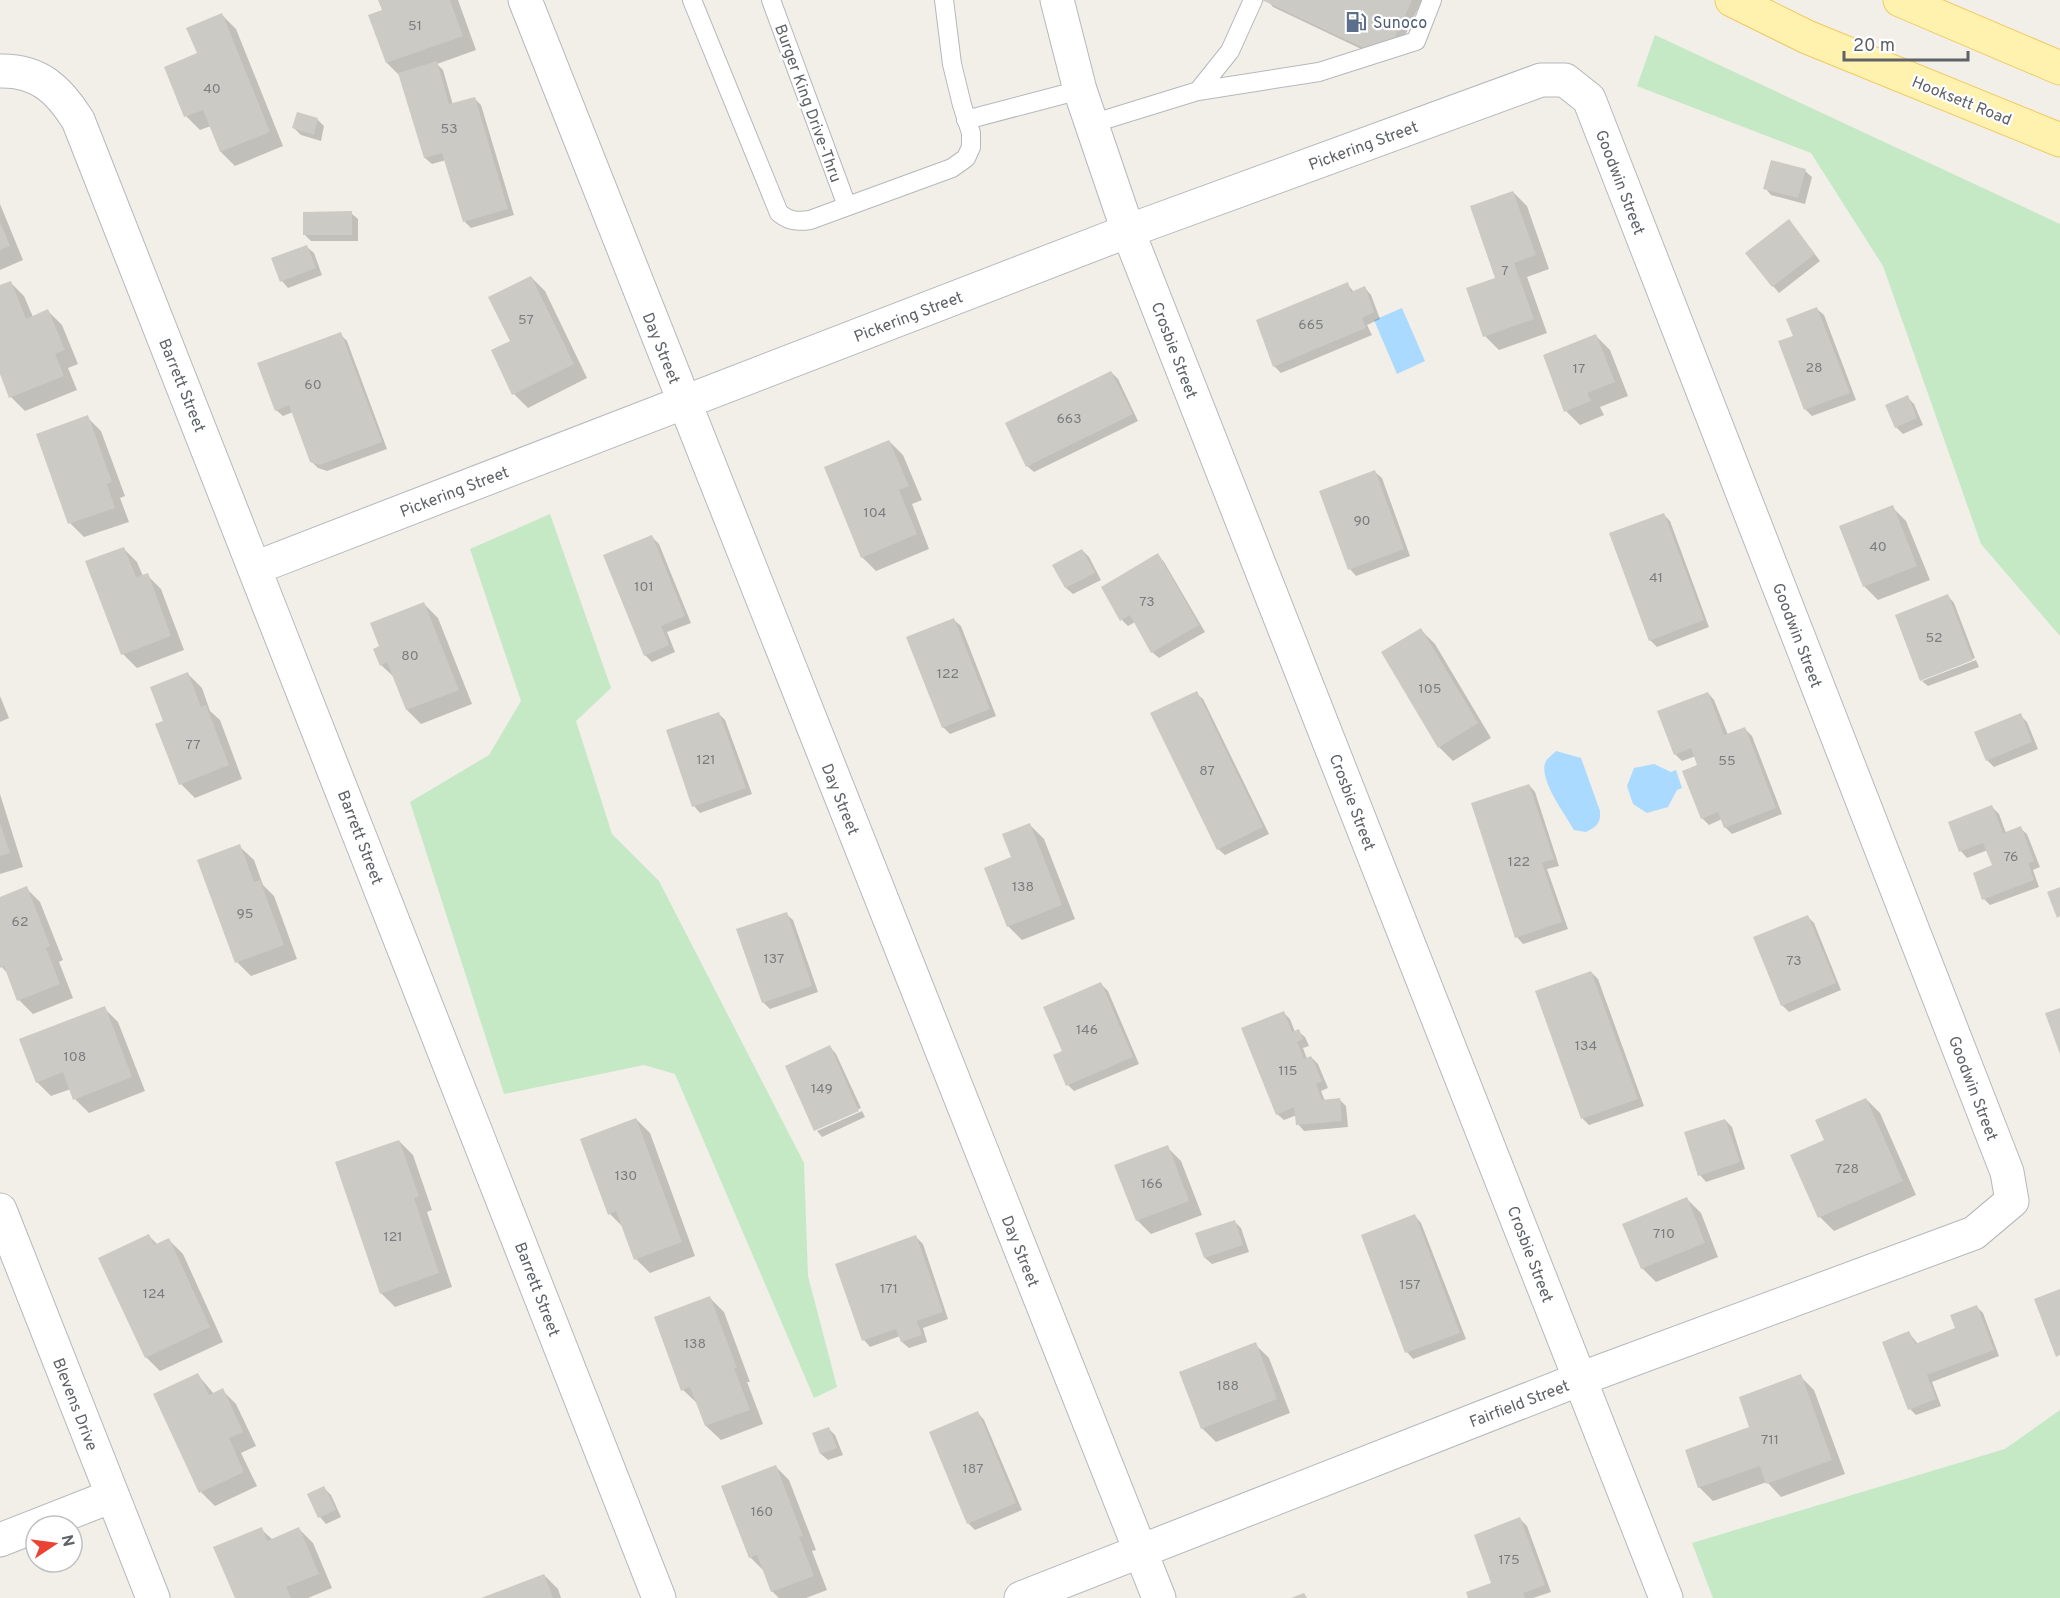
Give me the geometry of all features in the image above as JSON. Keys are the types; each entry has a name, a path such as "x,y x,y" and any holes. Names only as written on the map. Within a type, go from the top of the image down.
{"main road":[{"name":"Hooksett Road","path":"1732,0 1807,37 2060,140"},
{"path":"1900,0 2060,68"}],"street":[{"name":"Day Street","path":"525,0 1159,1598"},
{"name":"Crosbie Street","path":"1057,0 1080,90 1128,231 1666,1598"},
{"name":"Barrett Street","path":"0,72 27,74 49,84 66,101 78,120 659,1598"},
{"name":"Pickering Street","path":"255,568 1128,231 1542,80 1565,80"},
{"name":"Goodwin Street","path":"1565,80 1589,99 2007,1172 2012,1201"},
{"name":"Fairfield Street","path":"1021,1598 1580,1379 1974,1233 2012,1201"},
{"name":"Blevens Drive","path":"0,1210 153,1598"},
{"path":"0,1540 112,1496"}],"lane":[{"path":"692,0 779,213 786,219 799,222 952,168 966,158 971,147 971,133 952,64 944,0"},
{"name":"Burger King Drive-Thru","path":"771,0 847,206"},
{"path":"1198,91 1230,51 1253,0"},
{"path":"1091,124 1198,91 1319,72 1416,41 1432,0"},
{"path":"966,120 1080,90"}],"green space":[{"path":"1655,35 2060,224 2060,636 1981,544 1883,266 1811,153 1637,86"},
{"path":"550,514 611,688 576,721 612,834 659,881 804,1163 808,1276 837,1387 814,1398 675,1074 644,1065 504,1094 410,802 489,755 521,701 470,549"},
{"path":"2060,1410 2060,1598 1713,1598 1692,1543 2005,1449"}],"water":[{"path":"1402,308 1425,361 1397,374 1374,320"},
{"path":"1556,751 1581,758 1600,811 1597,824 1586,832 1574,830 1545,777 1546,761"},
{"path":"1654,764 1671,772 1676,770 1682,788 1677,790 1668,807 1647,813 1633,804 1627,786 1634,768"}],"building":[{"path":"378,0 450,0 463,36 386,63 368,15 382,10"},
{"name":"Sunoco","path":"1262,0 1412,0 1392,44 1370,51"},
{"path":"222,13 270,132 220,152 203,110 184,117 164,67 197,53 186,28"},
{"path":"437,61 449,104 475,97 508,209 463,222 442,153 424,158 398,73"},
{"path":"297,112 318,118 314,135 292,128"},
{"path":"1771,160 1806,169 1798,198 1763,189"},
{"path":"1513,191 1536,255 1514,263 1534,319 1483,337 1466,288 1495,278 1470,206"},
{"path":"352,211 352,235 303,235 303,212"},
{"path":"1789,219 1815,254 1772,287 1745,253"},
{"path":"0,222 10,246 0,250"},
{"path":"307,245 316,268 280,282 271,258"},
{"path":"531,276 574,364 512,395 491,350 510,341 488,297"},
{"path":"11,281 26,319 48,309 65,350 55,354 64,376 9,398 0,374 0,285"},
{"path":"1348,282 1351,292 1365,286 1374,312 1362,318 1366,328 1273,367 1256,320"},
{"path":"1817,307 1850,393 1804,410 1778,341 1793,336 1786,319"},
{"path":"341,332 382,442 320,465 310,462 289,405 275,411 257,363"},
{"path":"1596,334 1615,382 1587,393 1591,401 1564,412 1543,355"},
{"path":"1111,371 1133,414 1026,467 1005,423"},
{"path":"1908,395 1917,418 1895,428 1885,405"},
{"path":"88,415 112,482 107,484 115,508 68,524 36,434"},
{"path":"889,440 909,486 899,490 917,534 861,558 824,467"},
{"path":"1375,470 1404,549 1348,570 1319,491"},
{"path":"1893,505 1917,566 1863,587 1839,526"},
{"path":"1664,513 1704,620 1649,641 1609,533"},
{"path":"652,535 685,616 661,626 669,645 644,656 603,555"},
{"path":"124,547 136,577 148,573 171,636 121,655 85,561"},
{"path":"1082,549 1095,573 1065,588 1052,565"},
{"path":"1158,553 1199,625 1151,653 1130,615 1120,621 1101,587"},
{"path":"1948,594 1973,660 1920,681 1895,615"},
{"path":"424,602 459,690 406,710 387,662 380,666 373,649 379,646 370,623"},
{"path":"954,618 990,709 942,728 906,637"},
{"path":"1421,628 1478,723 1438,748 1381,652"},
{"path":"188,672 201,707 206,705 229,765 179,785 155,724 163,721 150,687"},
{"path":"1197,691 1263,827 1217,850 1150,713"},
{"path":"1708,692 1724,735 1745,727 1776,808 1724,828 1718,812 1701,819 1682,771 1697,765 1691,748 1674,755 1657,711"},
{"path":"719,712 746,788 692,807 666,730"},
{"path":"2021,713 2032,742 1986,761 1974,732"},
{"path":"1529,784 1554,859 1542,863 1562,922 1515,938 1471,803"},
{"path":"1992,805 2003,833 2021,826 2034,861 2028,863 2034,880 1982,900 1973,873 1992,865 1983,843 1959,852 1948,822"},
{"path":"0,823 10,853 0,856"},
{"path":"1030,823 1062,905 1007,927 984,868 1011,857 1002,834"},
{"path":"240,844 254,882 260,880 284,945 235,963 197,860"},
{"path":"27,886 50,946 46,948 60,984 17,1001 4,966 0,968 0,897"},
{"path":"2060,887 2060,916 2057,918 2047,892"},
{"path":"787,912 812,986 762,1003 736,929"},
{"path":"1808,915 1836,983 1781,1006 1753,937"},
{"path":"1591,971 1638,1099 1581,1119 1535,991"},
{"path":"1101,982 1133,1057 1066,1086 1053,1055 1062,1051 1043,1007"},
{"path":"105,1006 132,1077 73,1100 63,1072 36,1083 19,1039"},
{"path":"2060,1008 2060,1054 2045,1013"},
{"path":"1284,1011 1292,1032 1299,1029 1303,1039 1297,1042 1304,1059 1311,1056 1322,1081 1316,1084 1322,1100 1340,1098 1342,1121 1296,1125 1294,1107 1276,1115 1241,1028"},
{"path":"830,1045 859,1111 814,1131 785,1066"},
{"path":"1866,1098 1903,1181 1818,1218 1790,1155 1824,1140 1815,1120"},
{"path":"636,1118 682,1242 634,1260 616,1211 608,1215 580,1139"},
{"path":"1725,1119 1740,1162 1698,1176 1684,1132"},
{"path":"399,1140 419,1196 414,1198 439,1273 380,1294 335,1162"},
{"path":"1168,1145 1189,1201 1136,1221 1114,1165"},
{"path":"1687,1197 1705,1243 1641,1269 1622,1224"},
{"path":"1415,1214 1460,1333 1405,1353 1361,1235"},
{"path":"1235,1220 1243,1245 1204,1258 1195,1233"},
{"path":"149,1234 154,1245 169,1238 210,1327 145,1358 98,1258"},
{"path":"916,1235 943,1312 917,1321 922,1335 901,1342 896,1329 862,1341 835,1264"},
{"path":"2060,1289 2060,1355 2056,1357 2034,1299"},
{"path":"710,1296 750,1410 705,1426 690,1387 681,1391 654,1317"},
{"path":"1977,1305 1994,1350 1927,1375 1936,1399 1908,1410 1882,1342 1909,1331 1915,1344 1955,1328 1950,1315"},
{"path":"1256,1342 1277,1399 1201,1429 1179,1372"},
{"path":"198,1373 209,1395 223,1388 243,1432 229,1438 244,1472 199,1493 153,1394"},
{"path":"1801,1374 1832,1460 1766,1484 1760,1466 1698,1488 1685,1450 1749,1427 1739,1397"},
{"path":"978,1411 1016,1503 967,1524 929,1432"},
{"path":"829,1427 837,1448 820,1454 812,1433"},
{"path":"776,1465 803,1536 799,1537 814,1576 771,1592 757,1555 749,1558 721,1486"},
{"path":"324,1486 336,1510 318,1518 307,1494"},
{"path":"1520,1517 1545,1585 1523,1593 1525,1598 1468,1598 1466,1592 1491,1583 1474,1535"},
{"path":"262,1527 267,1541 299,1527 319,1574 286,1587 291,1598 235,1598 213,1547"},
{"path":"544,1574 553,1598 481,1598"},
{"path":"1304,1593 1307,1598 1291,1598"}],"place":[{"name":"Sunoco","path":"1356,22"}]}
